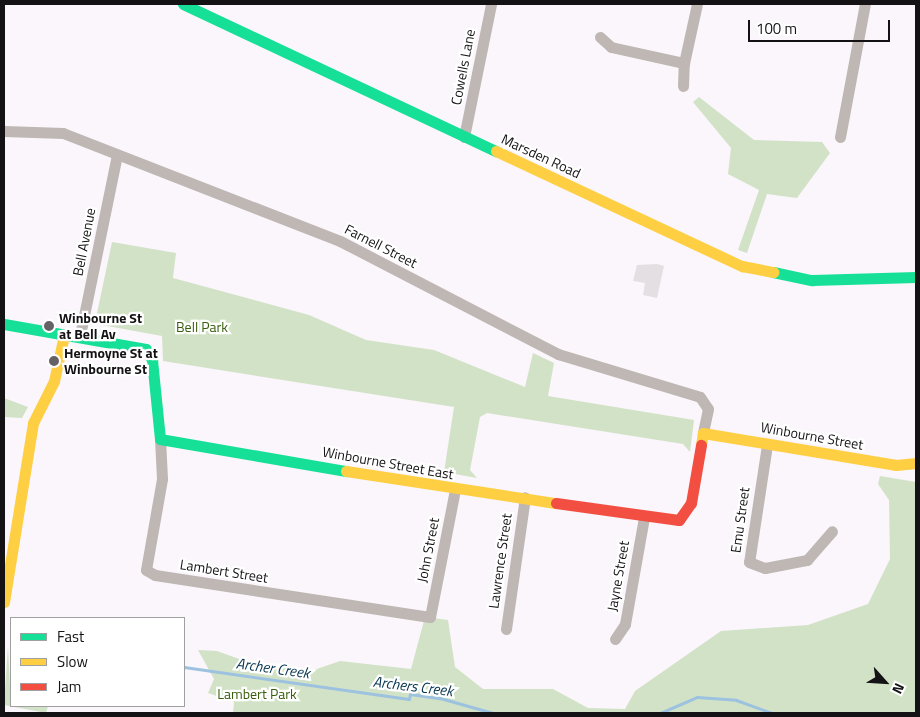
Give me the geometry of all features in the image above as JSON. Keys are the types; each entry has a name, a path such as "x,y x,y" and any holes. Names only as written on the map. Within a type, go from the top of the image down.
{"street":[{"name":"Marsden Road","path":"183,4 742,266 812,280 899,275 916,277"},
{"name":"Cowells Lane","path":"464,137 491,4"},
{"path":"683,86 684,64 697,4"},
{"path":"840,137 865,4"},
{"path":"600,38 611,47 684,64"},
{"name":"Farnell Street","path":"4,131 63,133 117,156 340,241 558,354 700,397 708,409 703,433"},
{"name":"Bell Avenue","path":"80,335 117,156"},
{"name":"Marsden Road","path":"899,275 916,267"},
{"path":"4,324 64,335 80,335 146,349 152,360 160,439"},
{"path":"4,602 8,552 33,423 57,375 64,335"},
{"name":"Winbourne Street","path":"703,433 896,465 916,463"},
{"name":"Winbourne Street East","path":"160,439 455,489 525,497 644,517 679,520 687,511 703,433"},
{"name":"Lambert Street","path":"160,439 162,479 146,570 155,575 430,617"},
{"name":"Emu Street","path":"767,445 749,562 765,568 807,560 832,531"},
{"name":"John Street","path":"430,617 455,489"},
{"name":"Lawrence Street","path":"506,629 525,497"},
{"name":"Jayne Street","path":"615,639 625,624 644,517"}],"green space":[{"path":"699,97 754,140 822,142 830,153 797,198 767,194 747,253 738,250 759,190 728,174 731,148 693,102"},
{"name":"Bell Park","path":"112,242 176,253 173,278 309,315 366,340 434,350 525,387 533,353 554,363 548,396 694,420 690,452 683,444 487,413 480,417 470,470 477,478 444,472 454,407 163,361 162,336 102,325 96,318"},
{"path":"4,398 28,407 22,418 4,417"},
{"name":"Lambert Park","path":"880,476 916,482 916,713 233,713 234,702 208,693 214,679 198,650 217,651 256,665 314,670 340,661 411,669 425,617 448,620 455,667 483,689 553,689 588,708 625,709 635,691 721,631 808,625 868,604 890,559 889,500 878,484"},
{"path":"8,646 10,706 4,705"},
{"path":"14,707 48,707 46,713"}],"building":[{"path":"657,264 664,266 657,298 643,295 645,283 633,281 637,265"}],"waterway":[{"name":"Archer Creek","path":"185,667 409,699 410,694 440,698 493,713"},
{"name":"Archers Creek","path":"660,713 697,697 736,700 772,713"}],"traffic: fast":[{"path":"183,4 496,151"},
{"path":"773,272 812,280 916,277"},
{"path":"4,324 146,349 152,360 160,439 346,471"}],"traffic: slow":[{"path":"496,151 742,266 773,272"},
{"path":"4,602 33,423 54,381 64,335"},
{"path":"701,445 703,433 896,465 916,463"},
{"path":"346,471 556,503"}],"traffic: jam":[{"path":"556,503 679,520 691,503 701,445"}],"place":[{"name":"Winbourne St at Bell Av","path":"49,326"},
{"name":"Hermoyne St at Winbourne St","path":"54,361"}]}
